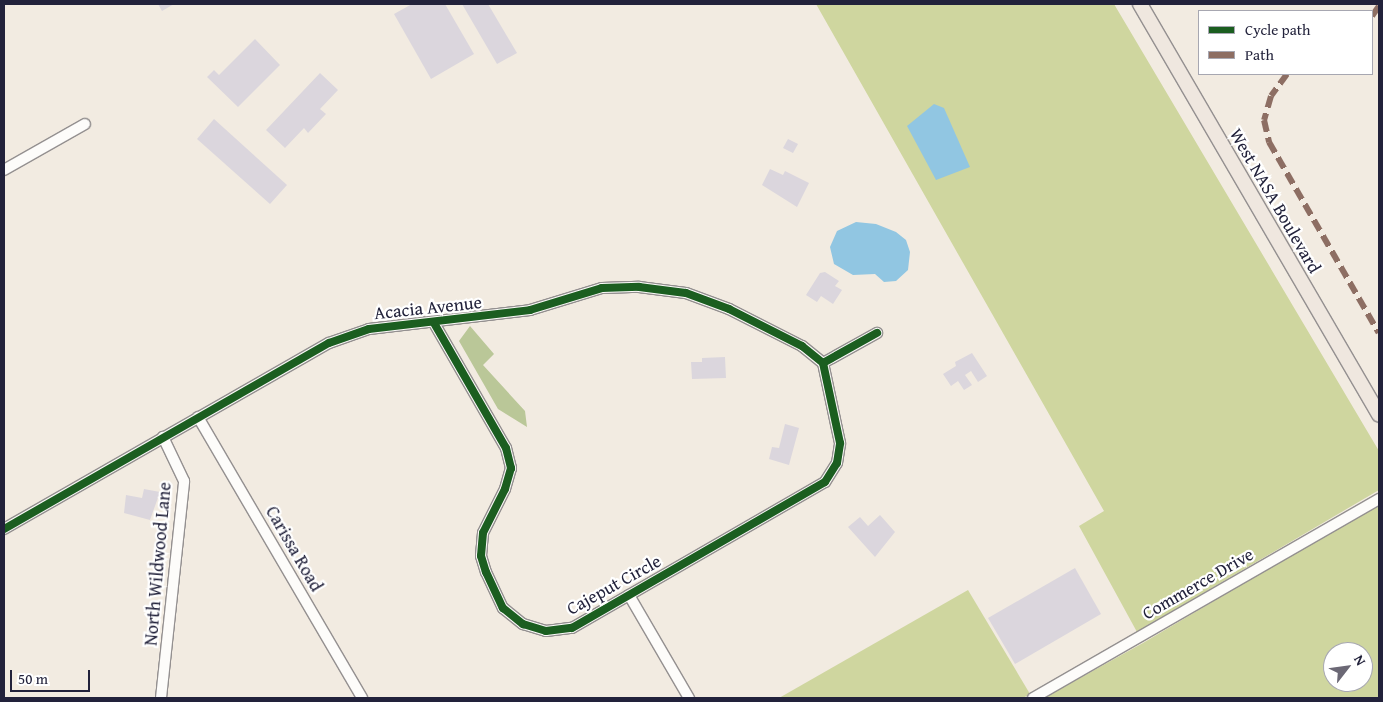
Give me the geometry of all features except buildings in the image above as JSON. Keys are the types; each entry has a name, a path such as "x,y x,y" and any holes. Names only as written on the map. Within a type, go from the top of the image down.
{"main road":[{"name":"West NASA Boulevard","path":"1140,4 1379,415"}],"street":[{"path":"4,170 86,124"},
{"name":"Acacia Avenue","path":"4,529 198,417 348,334 530,310 602,288 639,287 686,293 729,309 802,346 823,363"},
{"name":"Cajeput Circle","path":"434,323 506,448 511,468 505,489 483,533 481,556 503,608 524,624 546,631 572,628 824,482 837,463 840,443 823,363"},
{"path":"823,363 877,332"},
{"name":"Carissa Road","path":"198,417 362,698"},
{"name":"North Wildwood Lane","path":"161,698 184,481 163,437"},
{"name":"Commerce Drive","path":"1034,698 1379,499"},
{"path":"628,595 689,698"}],"green space":[{"path":"816,4 1114,4 1379,451 1379,490 1137,632 1079,526 1104,511"},
{"path":"470,326 494,354 483,365 525,411 527,427 498,409 459,341"},
{"path":"1379,503 1379,698 1044,698 1143,643"},
{"path":"968,590 1030,694 1023,698 779,698"}],"water":[{"path":"934,104 944,108 970,167 936,180 907,126"},
{"path":"856,222 876,224 896,232 906,240 910,252 908,270 896,281 884,282 875,274 853,275 834,264 830,247 837,231"}],"marked path":[{"path":"1373,15 1379,6"},
{"path":"1286,75 1271,96 1264,120 1269,142 1379,333"}],"cycle path":[{"path":"4,529 329,343 369,329 530,310 602,288 639,287 686,293 729,309 802,346 823,363 877,333"},
{"path":"434,323 506,448 511,468 505,489 483,533 481,556 486,572 503,608 523,624 546,631 572,628 825,482 837,463 840,443 823,363"}]}
